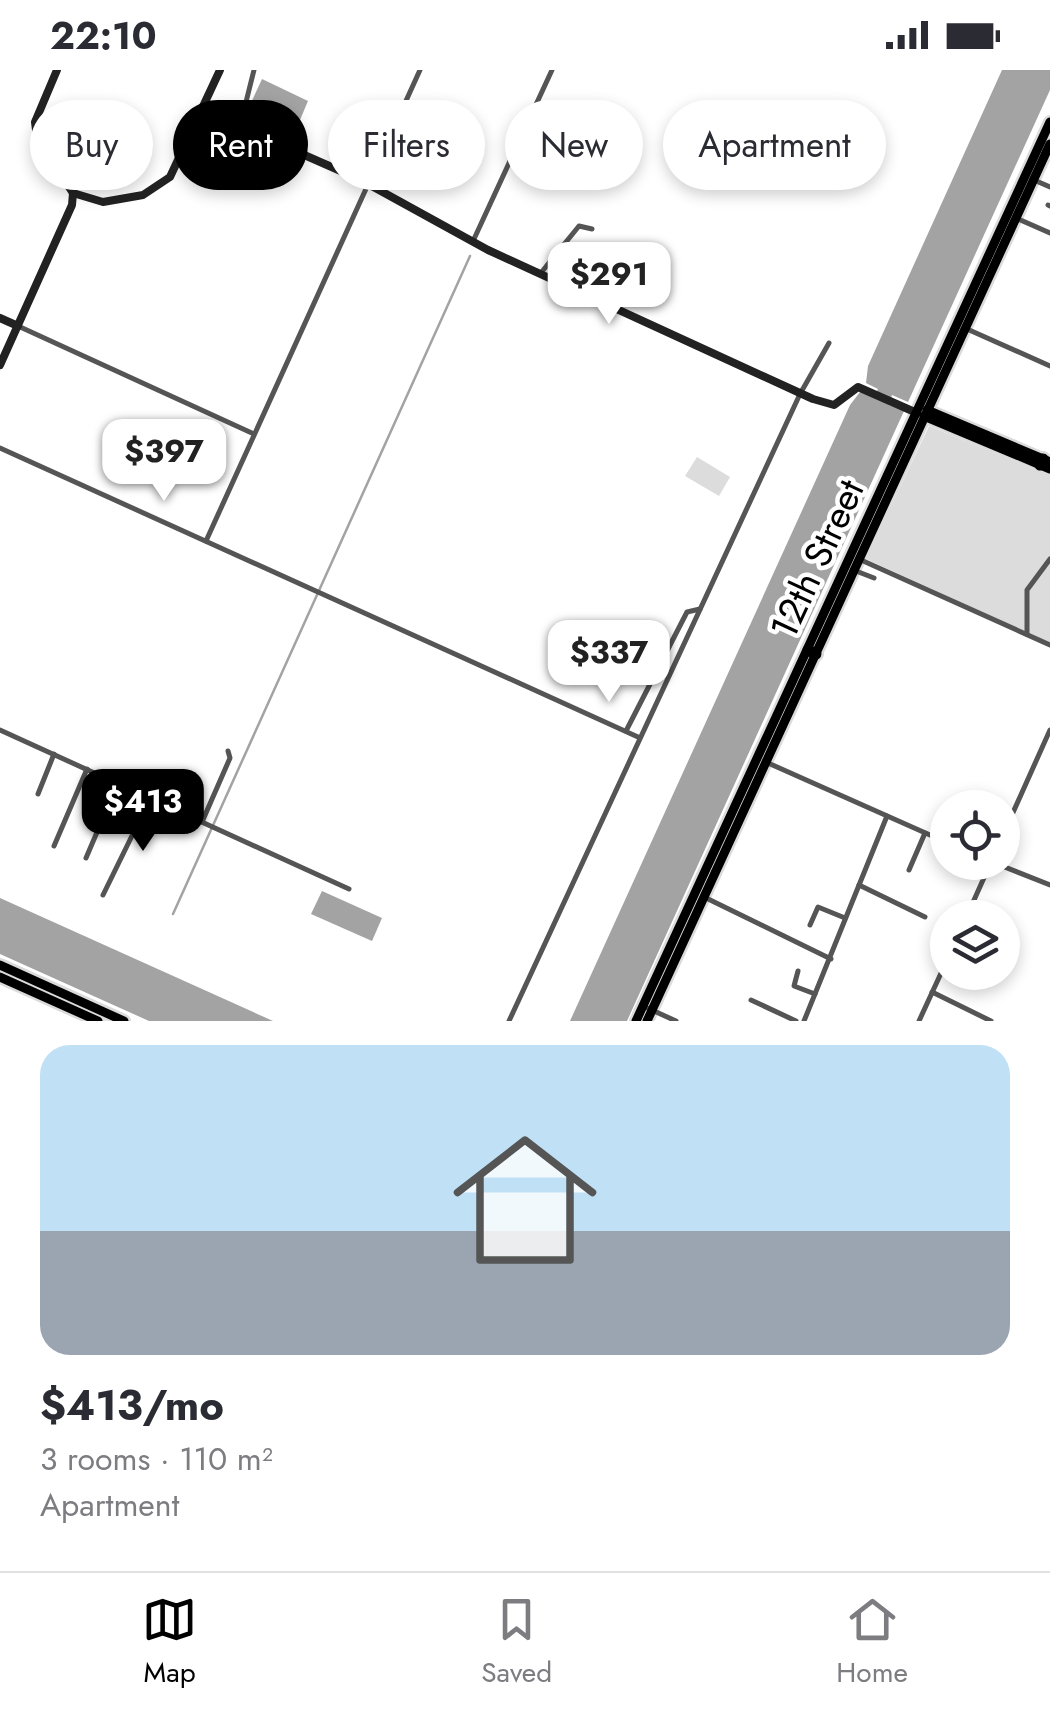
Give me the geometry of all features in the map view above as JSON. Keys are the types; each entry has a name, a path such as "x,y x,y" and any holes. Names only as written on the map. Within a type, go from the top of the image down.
{"main road":[{"name":"12th Street","path":"812,652 861,560 919,411 966,328 1050,122"},
{"name":"12th Street","path":"647,1021 648,1008 919,411 1050,144"},
{"path":"919,411 1046,464"},
{"name":"12th Street","path":"636,1021 648,1008 704,897 762,760"},
{"path":"0,965 124,1021"},
{"path":"0,977 98,1021"}],"street":[{"path":"206,100 220,70"},
{"path":"248,100 254,70"},
{"path":"407,100 420,70"},
{"path":"474,239 552,70"},
{"path":"54,73 35,130 45,154 73,193 84,199 122,200 163,183 173,172"},
{"path":"1034,180 1050,187"},
{"path":"206,541 367,190"},
{"path":"372,190 540,274 800,394 832,405 860,388 919,411"},
{"path":"0,366 72,205 73,193"},
{"path":"72,205 84,199"},
{"path":"1013,216 1050,233"},
{"path":"540,274 579,226 592,229"},
{"path":"0,318 254,434"},
{"path":"966,328 1050,366"},
{"path":"509,1021 638,737 800,394 829,343"},
{"path":"0,448 638,737"},
{"path":"1027,634 1028,590 1050,559"},
{"path":"861,560 1050,644"},
{"path":"856,570 874,578"},
{"path":"626,732 687,612 700,609"},
{"path":"666,654 677,658"},
{"path":"0,730 349,889"},
{"path":"1020,797 1050,730"},
{"path":"202,822 230,758 228,750"},
{"path":"38,794 54,754"},
{"path":"762,760 930,835"},
{"path":"54,846 86,769"},
{"path":"86,858 118,784"},
{"path":"103,895 150,798"},
{"path":"804,1021 887,816"},
{"path":"909,870 925,833"},
{"path":"1020,873 1050,885"},
{"path":"858,885 925,917"},
{"path":"704,897 831,958"},
{"path":"810,924 817,907 845,918"},
{"path":"798,971 794,986 816,994"},
{"path":"919,1021 932,992 991,1021"},
{"path":"751,1000 796,1021"},
{"path":"648,1008 676,1021"}],"shaded area":[{"path":"1002,70 1050,70 1050,90 908,402 892,395 889,405 904,411 627,1021 570,1021 850,405 860,392 874,397 878,389 866,383 868,366"},
{"path":"262,79 306,100 252,100"},
{"path":"929,426 1050,476 1050,643 866,559"},
{"path":"697,457 730,477 719,496 685,476"},
{"path":"322,891 382,918 372,941 311,914"},
{"path":"0,898 273,1021 149,1021 0,954"}],"waterway":[{"path":"173,914 470,256"}]}
